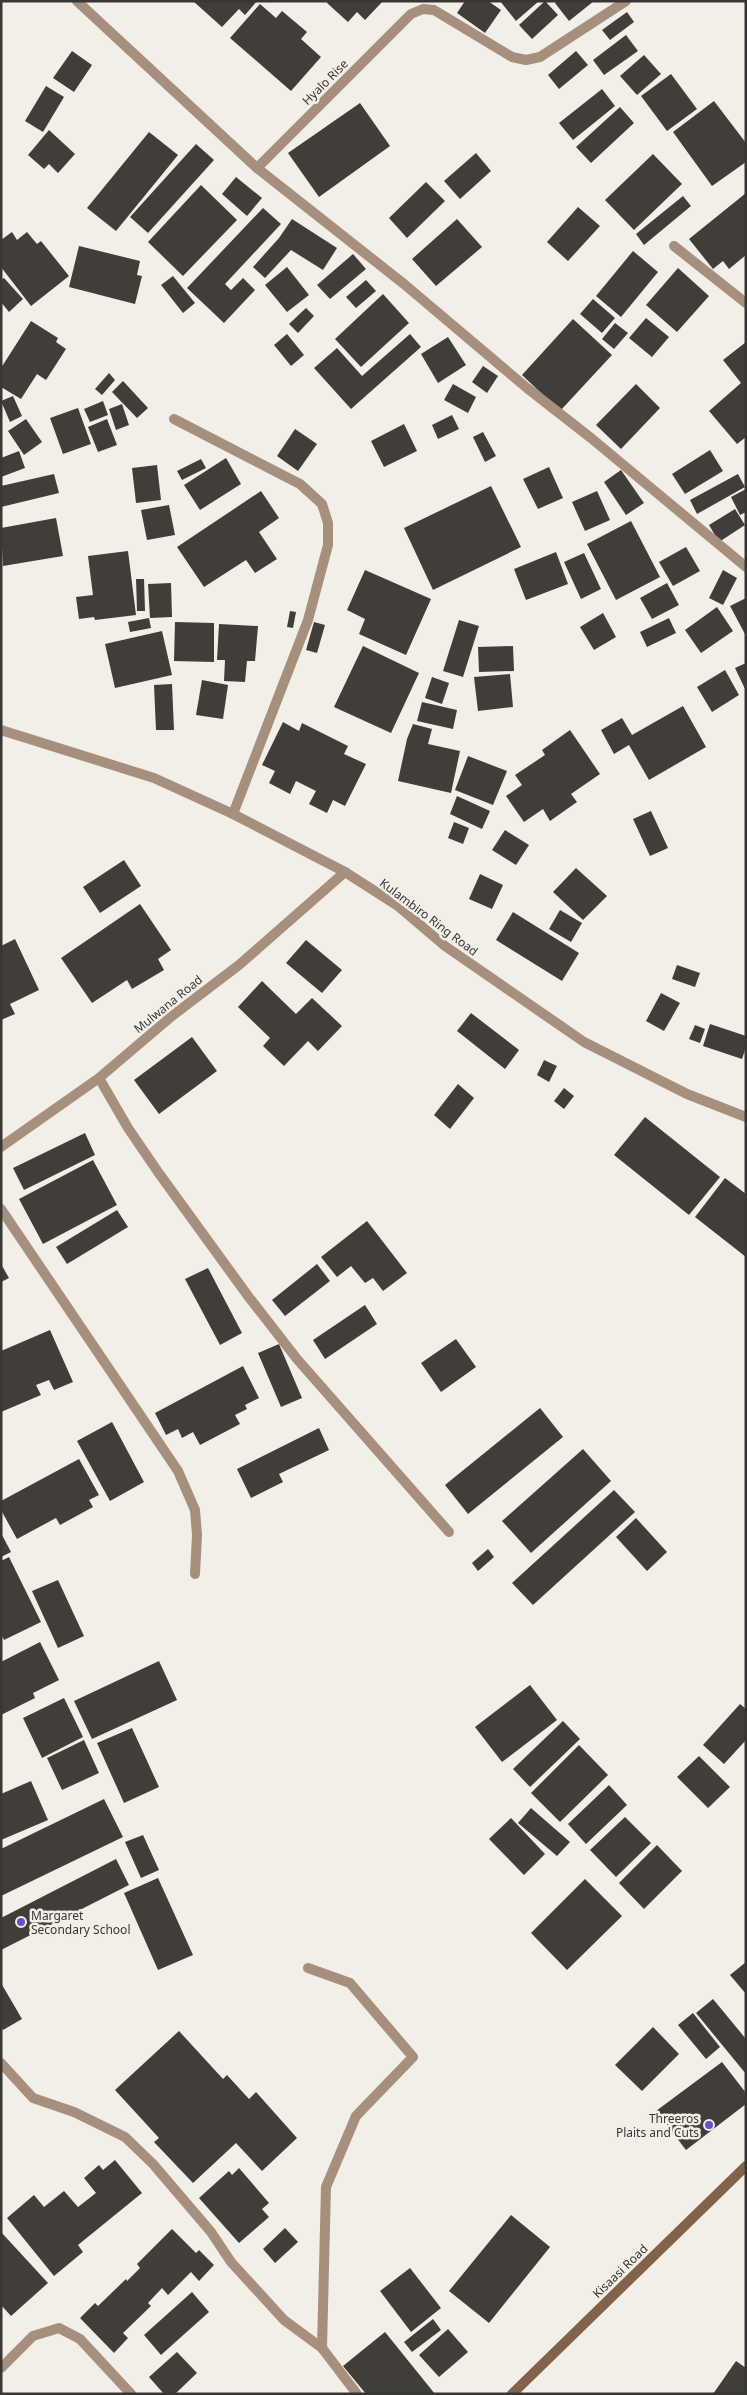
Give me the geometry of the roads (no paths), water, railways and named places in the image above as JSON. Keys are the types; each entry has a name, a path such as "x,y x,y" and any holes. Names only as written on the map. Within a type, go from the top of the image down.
{"main road":[{"name":"Kisaasi Road","path":"512,2394 746,2166"}],"street":[{"path":"77,1 256,168 404,284 527,388 591,438 746,567"},
{"name":"Hyalo Rise","path":"256,168 411,14 423,9 434,10 512,57 526,60 540,57 626,1"},
{"path":"674,246 746,303"},
{"path":"174,419 300,484 322,504 328,523 328,545 308,620 233,814"},
{"name":"Kulambiro Ring Road","path":"1,730 154,778 233,814 345,872 398,906 445,946 584,1042 687,1094 746,1117"},
{"name":"Mulwana Road","path":"1,1147 99,1078 172,1016 239,965 345,872"},
{"path":"99,1078 128,1128 158,1172 248,1296 297,1359 449,1532"},
{"path":"1,1209 178,1471 195,1510 197,1535 195,1574"},
{"path":"308,1968 350,1983 413,2057 356,2116 326,2187 322,2348"},
{"path":"1,2063 32,2098 74,2112 125,2137 164,2176 211,2232 231,2262 284,2320 322,2348 357,2394"},
{"path":"1,2368 33,2336 59,2328 80,2339 131,2394"}],"place":[{"name":"Margaret Secondary School","path":"21,1922"},
{"name":"Threeros Plaits and Cuts","path":"709,2125"}]}
